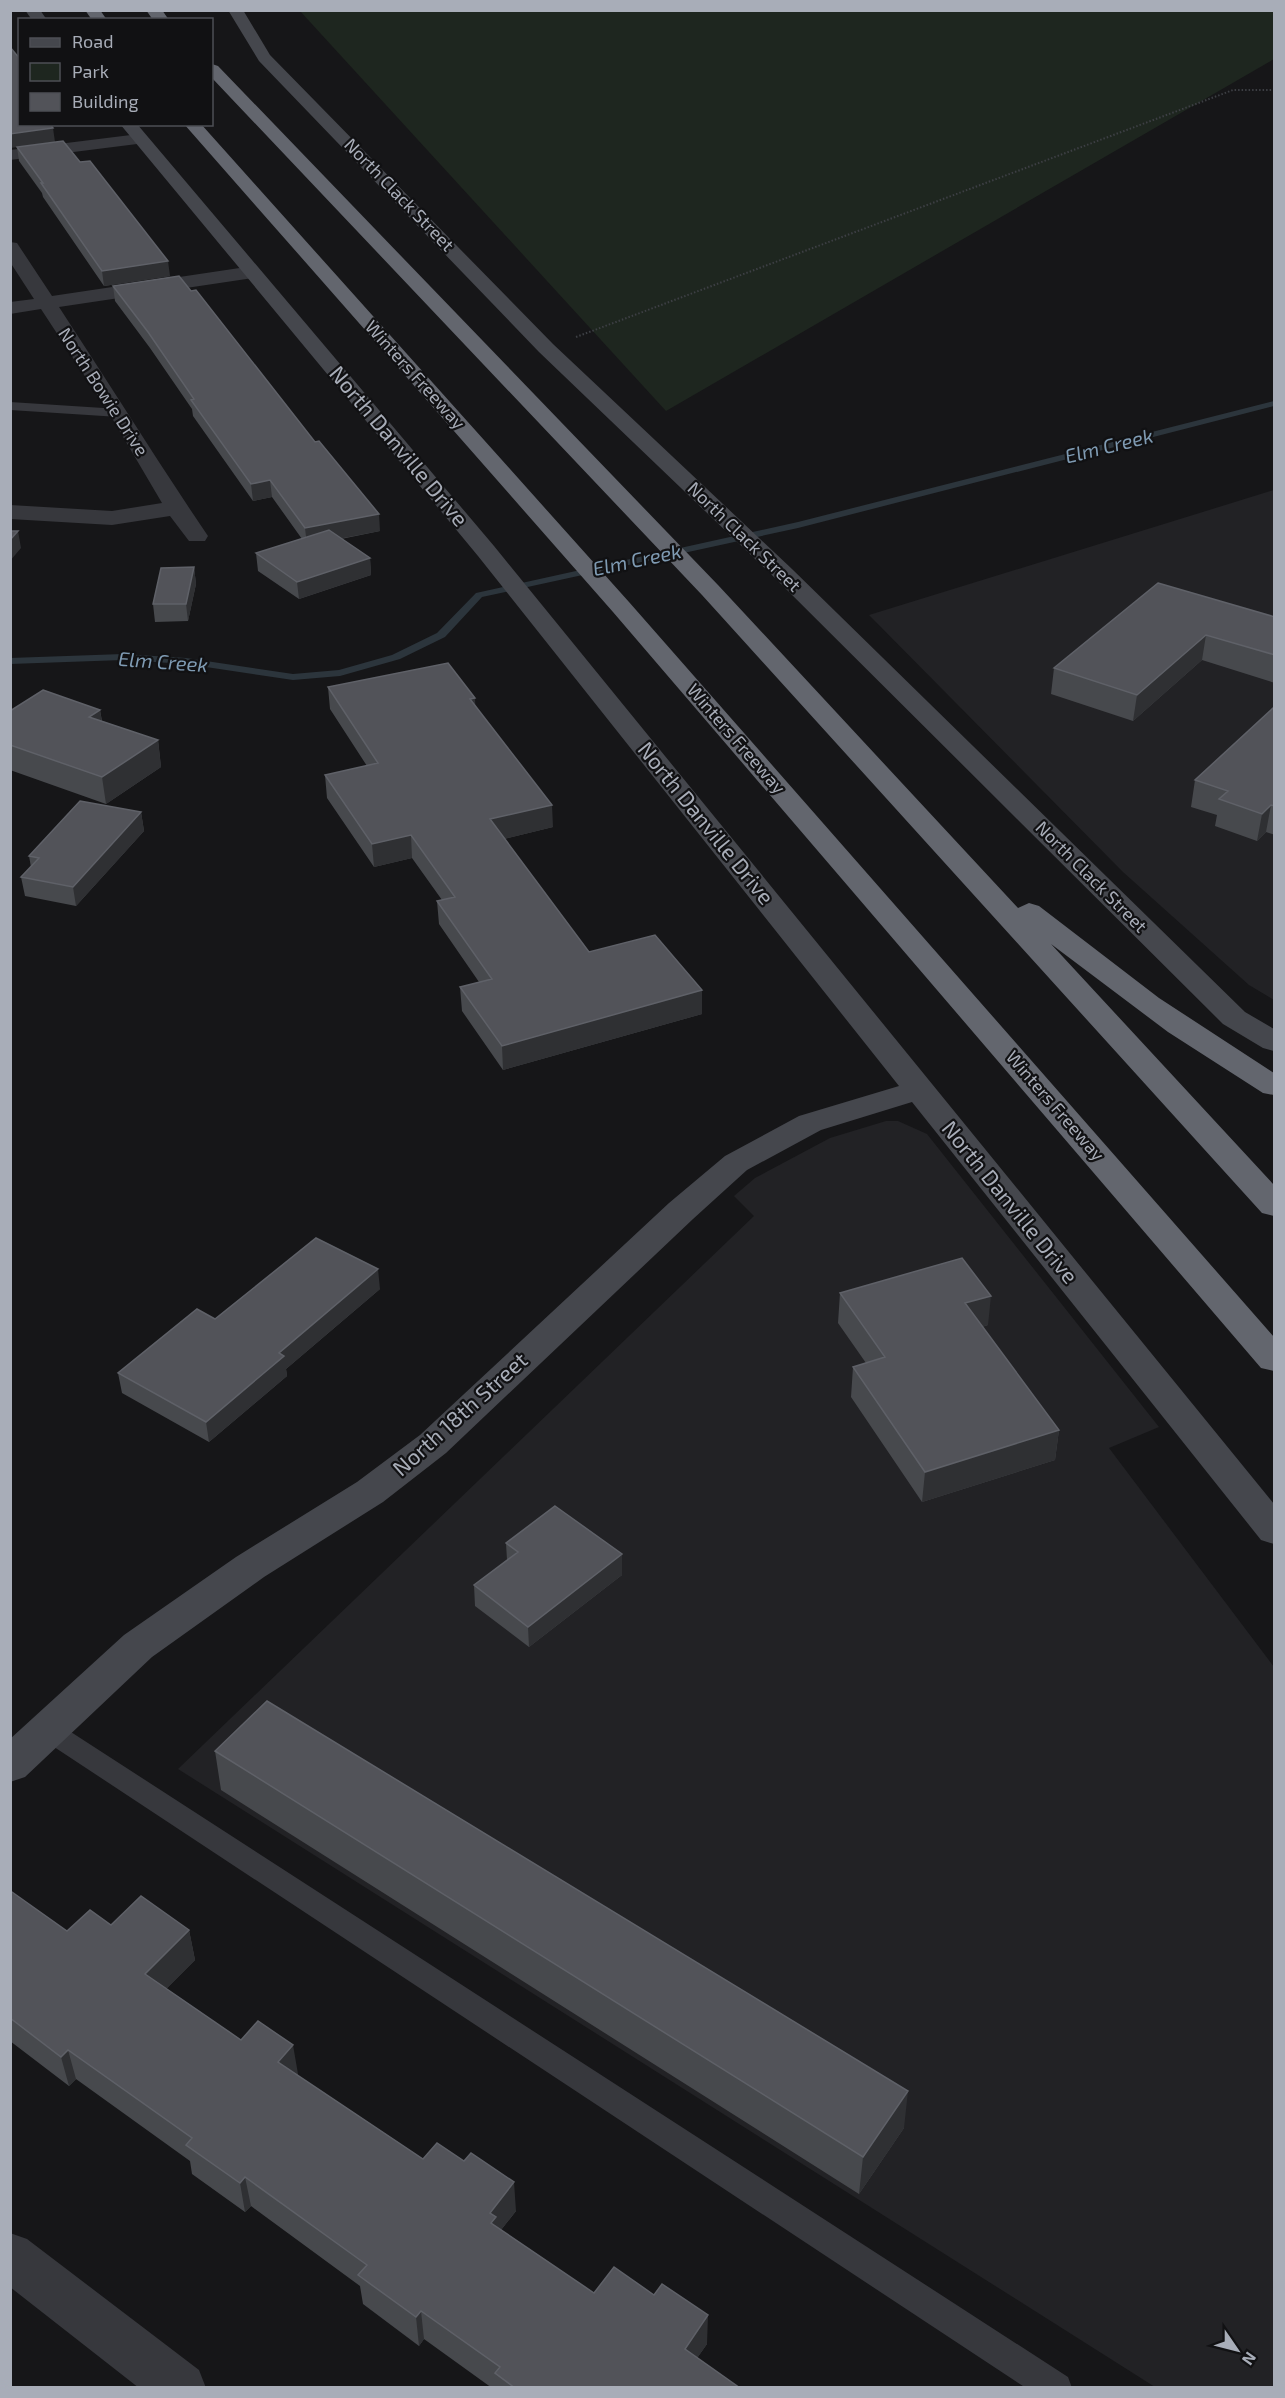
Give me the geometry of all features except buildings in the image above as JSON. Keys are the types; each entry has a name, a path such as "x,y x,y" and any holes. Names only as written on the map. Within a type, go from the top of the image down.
{"highway":[{"path":"213,59 235,92"},
{"path":"213,70 641,516 1275,1205"},
{"name":"Winters Freeway","path":"194,126 557,534 1275,1359"},
{"path":"942,841 1099,969 1237,1065 1275,1086"}],"main road":[{"name":"North Clack Street","path":"235,10 264,57 546,348 784,574 1234,1018 1275,1042"},
{"name":"North Danville Drive","path":"134,132 486,551 1275,1530"},
{"name":"North 18th Street","path":"10,1765 138,1647 250,1568 370,1492 433,1444 681,1210 736,1163 810,1123 920,1090"}],"street":[{"path":"10,155 134,132"},
{"name":"North Bowie Drive","path":"10,247 119,412 176,508 197,536"},
{"path":"10,308 253,272"},
{"path":"10,512 112,518 176,508"},
{"path":"10,2256 181,2388"}],"lane":[{"path":"10,406 119,412"},
{"path":"48,1730 1056,2388"}],"path":[{"path":"546,348 1233,90 1275,90"}],"shaded area":[{"path":"1274,490 1274,1000 1249,985 1123,872 869,615"},
{"path":"886,1121 898,1121 927,1134 1159,1427 1109,1448 1274,1667 1274,2387 1155,2387 178,1769 754,1216 734,1196 755,1178 830,1138"}],"green space":[{"path":"300,11 1274,11 1274,59 666,411"}],"waterway":[{"name":"Elm Creek","path":"10,661 123,657 186,661 293,677 340,673 396,657 441,635 479,595 798,525 1274,404"}]}
